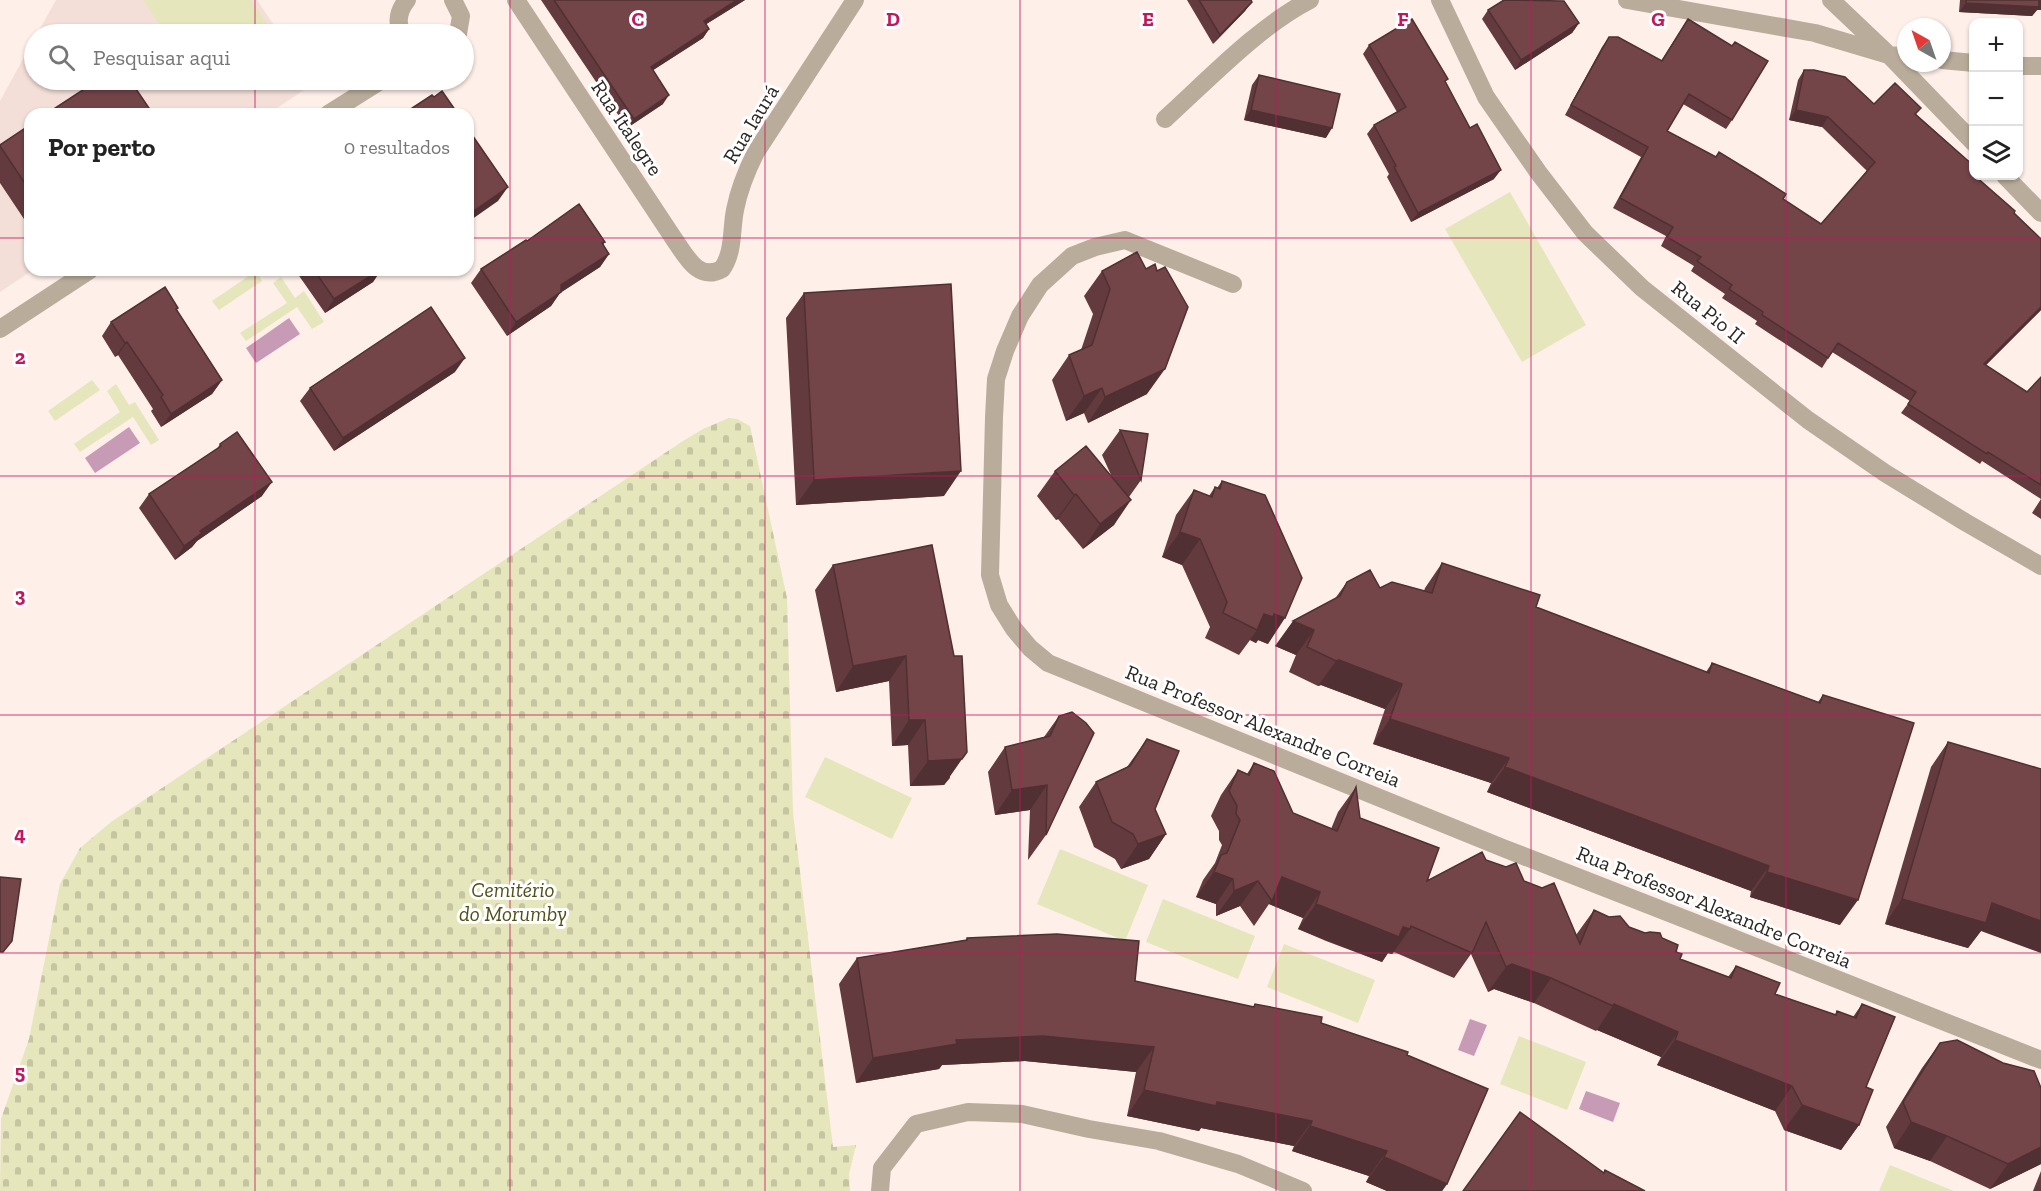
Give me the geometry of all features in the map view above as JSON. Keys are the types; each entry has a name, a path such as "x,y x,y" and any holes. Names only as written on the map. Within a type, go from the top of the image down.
{"street":[{"path":"399,24 399,14 406,0"},
{"path":"453,0 461,16 460,24"},
{"name":"Rua Italegre","path":"516,0 696,270 707,273"},
{"name":"Rua Iaurá","path":"707,273 722,269 727,262 737,200 745,173 756,152 855,0"},
{"path":"1165,119 1263,31 1293,9 1310,0"},
{"name":"Rua Pio II","path":"1440,0 1486,97 1525,153 1585,233 1642,288 1808,420 1886,473 2041,566"},
{"path":"1627,0 1815,33 1897,56"},
{"path":"1831,0 1897,56"},
{"path":"1951,61 1969,63"},
{"path":"2023,66 2041,66"},
{"path":"1911,72 1969,137"},
{"path":"338,108 366,90"},
{"path":"2009,180 2041,213"},
{"name":"Rua Professor Alexandre Correia","path":"1233,284 1125,240 1095,247 1072,256 1040,285 1020,316 996,379 993,417 990,575 999,605 1014,629 1030,648 1048,663 1166,712 1503,848 2041,1060"},
{"path":"0,329 81,276"},
{"path":"880,1191 882,1168 915,1124 968,1112 1022,1114 1159,1141 1239,1164 1304,1191"}],"shaded area":[{"path":"56,0 257,0 273,24 43,24"},
{"path":"24,57 24,90 304,90 277,108 24,108 24,276 0,292 0,101"},
{"path":"289,318 300,334 256,363 246,348"},
{"path":"129,427 140,443 95,473 85,458"},
{"path":"1470,1019 1487,1025 1474,1056 1458,1050"},
{"path":"1586,1091 1620,1103 1613,1122 1579,1109"}],"green space":[{"path":"143,0 251,0 267,24 159,24"},
{"path":"1510,192 1586,325 1522,362 1445,229"},
{"path":"249,276 259,276 262,281 219,310 212,301"},
{"path":"281,277 295,298 304,291 324,322 312,329 297,307 246,341 240,333 287,303 273,283"},
{"path":"92,380 100,390 55,421 48,411"},
{"path":"116,384 129,405 135,402 159,440 151,445 133,417 80,452 74,444 120,412 107,391"},
{"name":"Cemitério do Morumby","path":"729,418 737,419 750,426 787,598 793,813 833,1147 856,1145 849,1174 850,1191 0,1191 1,1119 29,1039 60,884 80,848 111,822 683,441"},
{"path":"825,757 912,798 892,839 805,797"},
{"path":"1060,849 1148,885 1125,941 1037,904"},
{"path":"1163,899 1255,936 1238,979 1146,942"},
{"path":"1284,944 1375,980 1358,1023 1267,987"},
{"path":"1519,1036 1586,1062 1567,1110 1500,1084"},
{"path":"1890,1165 1954,1191 1879,1191"}],"building":[{"path":"554,0 737,0 704,21 709,29 651,67 669,95 634,119"},
{"path":"1199,0 1251,0 1252,2 1220,35"},
{"path":"1504,0 1564,1 1579,23 1521,60 1488,10"},
{"path":"1966,0 2039,0 2039,7 1966,3"},
{"path":"1412,19 1448,79 1445,81 1470,128 1477,124 1501,170 1418,213 1374,125 1406,107 1369,45"},
{"path":"1688,19 1732,46 1735,42 1768,61 1732,120 1689,94 1667,131 1716,157 1719,152 1786,194 1783,199 1821,224 1875,162 1828,117 1796,110 1804,70 1845,77 1874,104 1895,83 1921,108 1915,114 1969,162 1969,180 1980,180 2015,211 2014,213 2041,239 2041,307 1984,364 2027,392 2041,377 2041,485 1908,404 1916,392 1838,343 1828,358 1762,315 1763,312 1729,289 1732,285 1697,261 1701,257 1667,237 1673,227 1620,198 1648,147 1571,105 1609,37 1618,37 1662,61"},
{"path":"1259,75 1340,94 1332,128 1251,110"},
{"path":"83,90 137,90 149,108 55,108"},
{"path":"442,91 454,108 412,108 432,95 434,97"},
{"path":"24,129 24,182 0,146"},
{"path":"474,138 508,187 474,211"},
{"path":"579,204 605,242 602,243 609,254 561,285 561,292 516,322 481,269 527,241"},
{"path":"1137,252 1146,269 1155,264 1157,271 1165,267 1188,307 1165,369 1105,397 1102,388 1084,396 1069,355 1092,345 1110,289 1102,271"},
{"path":"318,276 370,276 334,299"},
{"path":"951,284 961,471 814,480 804,293"},
{"path":"165,287 178,308 176,309 222,380 171,414 161,397 163,395 111,322"},
{"path":"431,307 465,358 343,438 310,388"},
{"path":"1120,430 1148,434 1141,480"},
{"path":"237,432 272,482 200,531 202,533 184,546 149,494 221,446 220,444"},
{"path":"1086,446 1131,500 1100,524 1055,471"},
{"path":"1222,481 1265,495 1302,578 1285,618 1274,614 1273,617 1264,614 1257,630 1223,613 1227,602 1200,539 1180,532 1194,490 1212,497 1215,487 1220,489"},
{"path":"932,545 954,656 962,656 967,752 962,759 928,761 925,720 909,720 906,656 853,666 833,565"},
{"path":"1442,563 1540,595 1536,607 1709,673 1712,663 1820,703 1823,695 1914,723 1858,900 1767,872 1769,866 1505,767 1509,758 1390,719 1402,684 1339,660 1336,661 1307,647 1314,630 1293,621 1340,596 1347,582 1370,570 1380,588 1392,582 1432,593"},
{"path":"1072,712 1094,733 1046,835 1047,785 1012,790 1005,747 1050,736 1059,716"},
{"path":"1147,739 1179,751 1155,809 1166,834 1138,844 1133,834 1112,822 1096,782 1130,766"},
{"path":"1948,742 2041,769 2041,921 1992,903 1986,923 1902,899"},
{"path":"1254,763 1274,771 1293,813 1337,831 1356,787 1360,818 1439,848 1427,881 1482,852 1486,860 1506,867 1516,863 1524,881 1542,888 1554,883 1580,944 1594,910 1609,917 1620,916 1629,927 1645,933 1660,933 1662,938 1678,945 1676,952 1682,954 1680,959 1731,978 1736,966 1780,983 1775,994 1836,1015 1837,1011 1856,1018 1862,1004 1895,1017 1866,1087 1873,1090 1859,1125 1802,1105 1792,1086 1675,1040 1678,1032 1551,978 1512,964 1506,967 1486,922 1472,953 1411,926 1410,929 1403,927 1399,937 1316,904 1320,892 1282,877 1272,901 1258,881 1234,891 1233,879 1214,872 1221,855 1227,853 1240,820 1236,814 1237,806 1229,791 1238,770 1249,775"},
{"path":"0,877 21,879 12,941 3,952 0,952"},
{"path":"1057,934 1139,941 1135,981 1254,1007 1255,1004 1322,1017 1321,1023 1408,1052 1407,1055 1488,1089 1447,1184 1384,1157 1387,1151 1310,1126 1312,1121 1217,1102 1216,1106 1144,1090 1154,1047 1043,1036 956,1040 957,1044 873,1058 857,958 967,940 967,938"},
{"path":"1957,1040 2003,1063 2034,1071 2041,1088 2041,1147 2008,1164 1911,1122 1903,1102 1940,1043"},
{"path":"1520,1112 1604,1173 1605,1170 1645,1191 1463,1191"}]}
